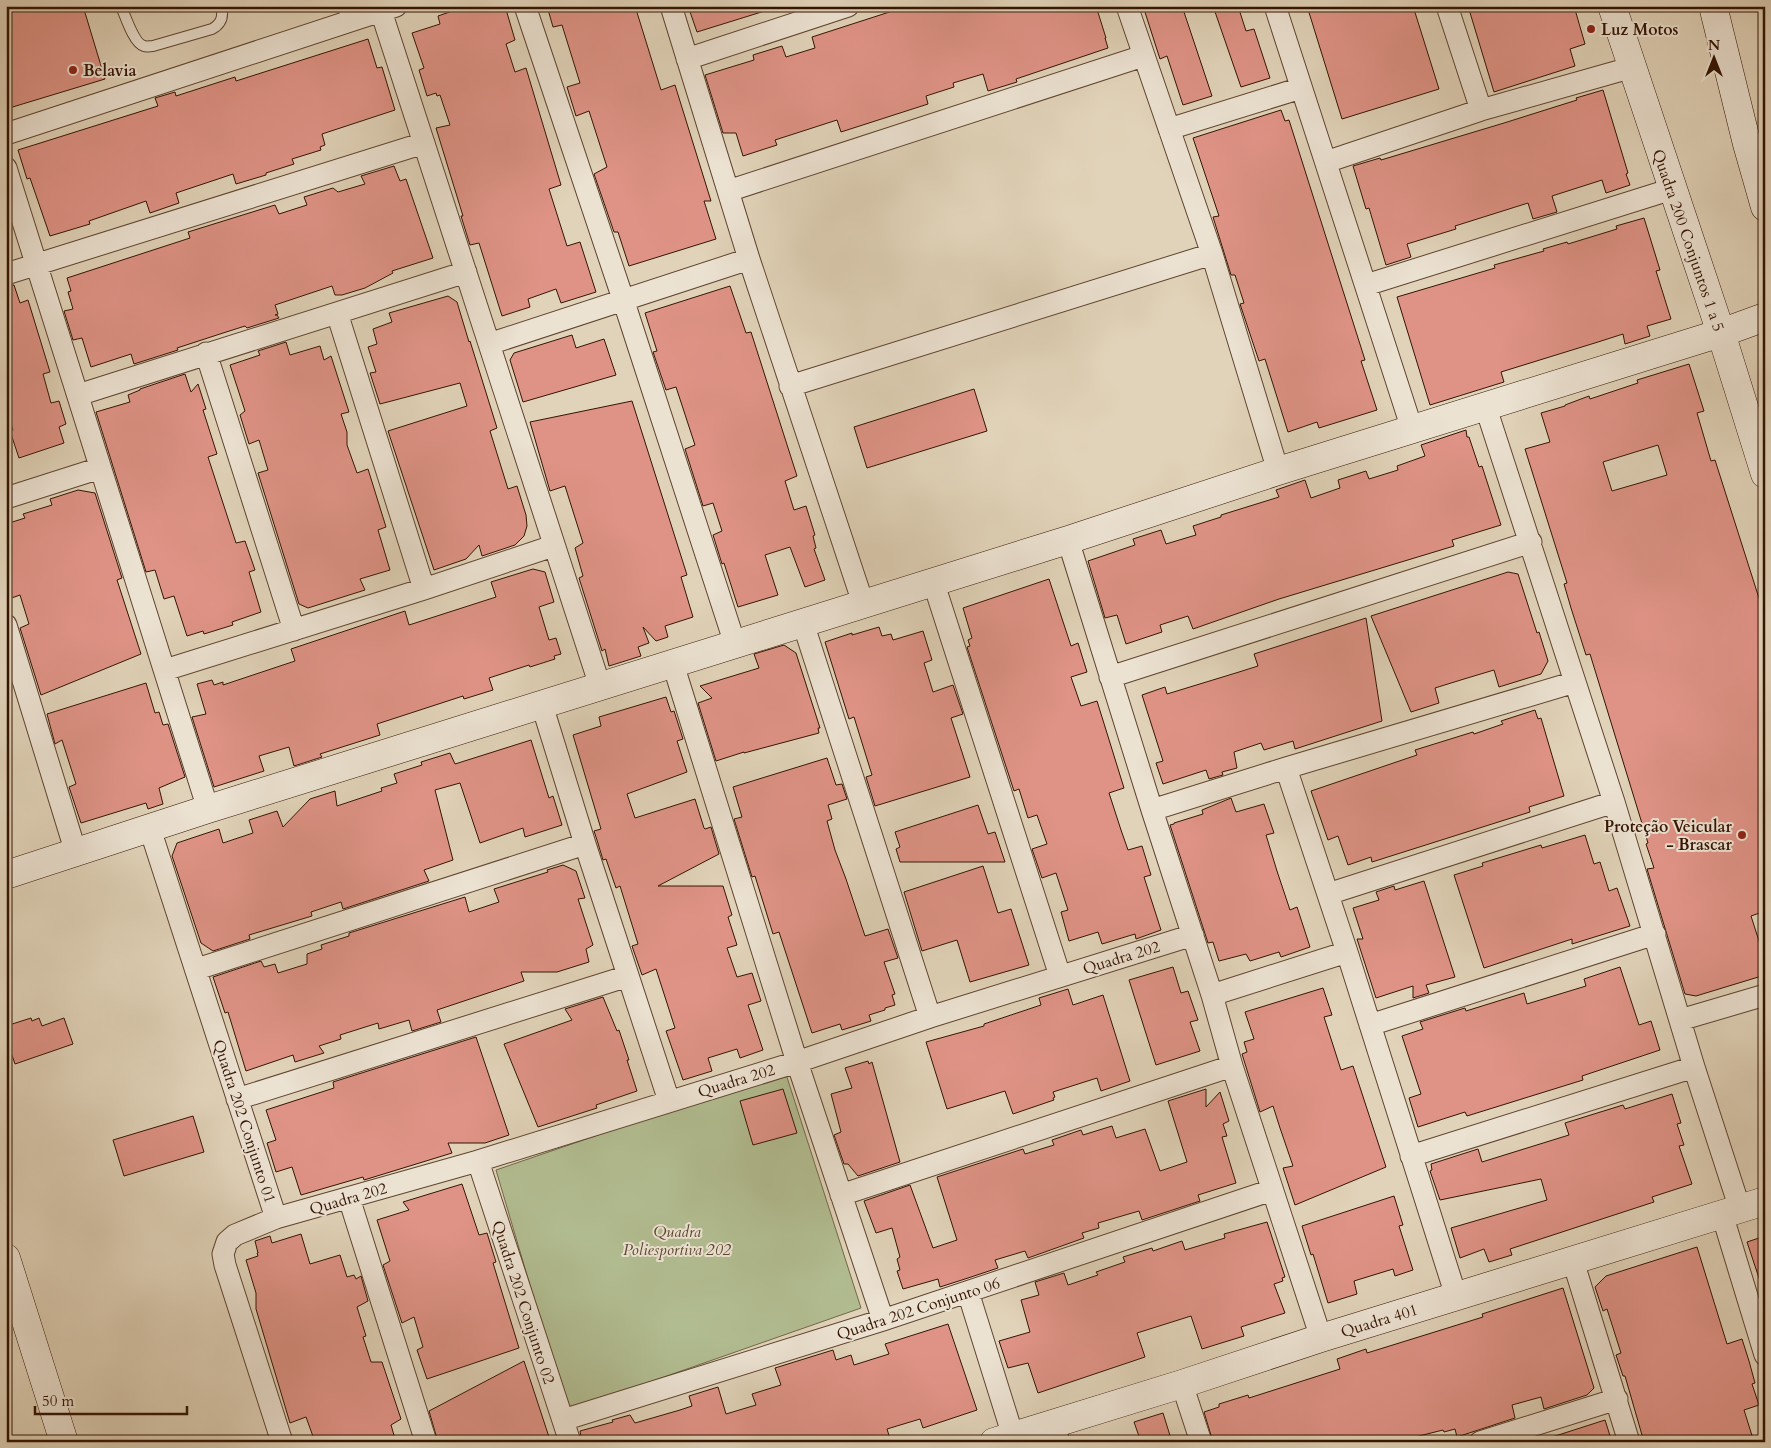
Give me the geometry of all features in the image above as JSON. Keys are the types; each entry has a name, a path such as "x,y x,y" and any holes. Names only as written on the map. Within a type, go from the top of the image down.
{"street":[{"path":"525,6 735,644"},
{"path":"671,6 749,259 863,603"},
{"path":"687,59 848,6"},
{"path":"1127,6 1212,254 1278,471"},
{"path":"1275,6 1412,429"},
{"path":"1447,6 1482,110"},
{"name":"Quadra 200 Conjuntos 1 a 5","path":"1612,6 1721,333 1765,474"},
{"path":"1713,6 1747,144 1765,207"},
{"path":"6,134 345,14 388,9 424,142 553,546 600,686"},
{"path":"728,191 1143,56"},
{"path":"1326,162 1482,110 1632,67"},
{"path":"1169,129 1302,88"},
{"path":"6,274 424,142"},
{"path":"6,168 208,809"},
{"path":"1366,286 1672,189"},
{"path":"790,386 1212,254"},
{"path":"489,344 749,259"},
{"path":"78,395 466,272"},
{"path":"337,313 424,588"},
{"path":"6,875 208,809 1068,540 1485,405 1721,333 1765,317"},
{"path":"206,353 294,630"},
{"path":"1485,405 1614,802 1694,1067 1742,1208 1765,1355"},
{"path":"6,498 100,468"},
{"path":"1068,540 1212,995 1232,1066 1321,1338"},
{"path":"1110,677 1531,542"},
{"path":"165,670 553,546"},
{"path":"933,581 1060,976"},
{"path":"803,623 930,1017"},
{"path":"6,625 76,853"},
{"path":"673,664 797,1062 883,1320"},
{"path":"1152,810 1575,682"},
{"path":"542,705 585,844 669,1100"},
{"path":"1286,768 1347,952 1456,1296"},
{"path":"1328,894 1614,802"},
{"name":"Quadra 202 Conjunto 01","path":"150,829 197,969 276,1218 235,1235 227,1242 223,1254 282,1442"},
{"path":"197,969 585,844"},
{"path":"1370,1025 1655,934"},
{"name":"Quadra 202","path":"276,1218 478,1161 669,1100 797,1062 930,1017 1193,935"},
{"path":"1212,995 1347,952"},
{"path":"237,1099 628,976"},
{"path":"1680,1020 1765,995"},
{"path":"841,1195 1232,1066"},
{"path":"1411,1156 1694,1067"},
{"name":"Quadra 202 Conjunto 02","path":"478,1161 570,1442"},
{"name":"Quadra 202 Conjunto 06","path":"563,1420 883,1320 1272,1190"},
{"path":"349,1198 426,1442"},
{"name":"Quadra 401","path":"1004,1439 1056,1433 1182,1384 1321,1338 1742,1208"},
{"path":"6,1258 64,1442"},
{"path":"1573,1261 1629,1442"},
{"path":"968,1292 1004,1439"},
{"path":"1182,1384 1201,1442"},
{"path":"1480,1442 1617,1399"}],"lane":[{"path":"121,6 135,38 139,44 144,46 153,46 212,30 218,26 221,20 221,6"}],"green space":[{"name":"Quadra Poliesportiva 202","path":"785,1071 861,1308 567,1411 496,1170"}],"building":[{"path":"6,6 83,6 105,79 6,109"},
{"path":"467,6 505,6 515,40 506,44 515,72 526,68 561,185 549,189 567,246 580,242 596,292 561,303 556,289 528,299 530,307 502,316 479,243 470,245 436,128 450,125 440,95 437,96 436,93 427,96 419,70 424,68 412,33 440,24 438,16"},
{"path":"547,6 635,6 661,90 675,85 711,201 704,201 716,239 629,266 618,232 614,232 594,174 607,167 589,111 576,116 567,87 580,83 562,25 553,27"},
{"path":"688,6 768,6 768,10 697,32"},
{"path":"908,6 1096,6 1108,48 1016,79 1017,82 988,91 983,74 953,83 954,87 926,96 928,104 841,132 837,120 775,140 777,145 743,156 736,133 723,133 705,75 754,60 753,55 782,46 786,57 815,48 812,37"},
{"path":"1143,6 1182,6 1212,96 1183,105 1167,56 1160,59"},
{"path":"1213,6 1238,6 1246,31 1254,29 1270,78 1241,87"},
{"path":"1307,6 1413,6 1439,89 1342,119"},
{"path":"1468,6 1574,6 1585,44 1570,49 1575,66 1494,92"},
{"path":"368,39 377,68 382,67 395,110 322,134 325,145 320,147 321,150 292,159 294,164 266,173 266,175 236,184 233,174 176,193 179,203 150,213 146,201 89,221 90,224 50,236 30,178 27,179 18,150 158,106 155,98 175,92 176,96 235,77 236,81"},
{"path":"1603,90 1630,185 1606,193 1602,180 1552,196 1557,212 1533,219 1528,203 1455,226 1456,229 1407,244 1411,257 1386,265 1369,208 1366,209 1353,166 1380,158 1381,160 1504,123"},
{"path":"1281,110 1285,121 1289,120 1365,360 1361,361 1377,410 1319,428 1317,422 1288,432 1265,359 1259,361 1240,304 1244,303 1235,275 1231,275 1213,217 1219,216 1193,138"},
{"path":"394,166 400,181 406,179 433,258 392,271 393,273 365,288 342,295 335,295 332,286 275,305 278,314 275,315 279,318 247,328 245,326 134,364 131,354 91,367 82,338 73,340 64,311 73,309 68,292 71,291 67,278 190,238 188,232 275,205 279,214 307,205 304,197 333,188 338,192 365,184 361,176"},
{"path":"1644,218 1660,270 1656,271 1671,319 1647,326 1650,336 1625,344 1623,334 1501,372 1504,382 1430,405 1397,297 1495,268 1494,265 1544,251 1543,249 1567,242 1568,244 1617,229 1616,226"},
{"path":"14,285 20,303 28,300 50,372 43,374 51,403 59,401 66,424 59,427 64,443 19,458 10,431 13,430 6,411 6,286"},
{"path":"730,286 746,333 751,332 797,476 785,481 794,510 806,506 815,535 813,536 816,548 814,549 825,580 805,587 790,547 765,555 778,595 738,607 713,535 722,531 713,503 703,506 685,449 695,445 676,387 666,390 653,352 657,351 645,313"},
{"path":"448,296 457,302 497,428 490,431 508,489 517,486 526,515 527,526 524,536 515,545 482,556 479,545 466,559 434,570 388,431 467,406 460,383 380,404 370,373 376,372 368,347 377,344 373,329 392,322 389,313"},
{"path":"572,335 576,348 604,339 616,375 523,402 510,360 514,353"},
{"path":"286,342 290,355 320,346 324,360 331,356 349,412 341,414 347,432 347,445 357,473 368,469 386,527 378,530 390,570 360,579 365,590 308,608 299,604 258,473 268,470 259,440 249,444 240,415 245,411 230,365 260,355 258,351"},
{"path":"1689,364 1704,411 1697,413 1711,461 1715,460 1765,617 1765,911 1751,916 1765,960 1765,975 1696,996 1685,994 1647,869 1654,868 1646,844 1648,843 1590,654 1586,655 1571,608 1564,584 1567,583 1525,449 1550,442 1541,413 1589,396 1590,399 1638,383 1637,380","holes":["1658,445 1667,475 1612,491 1603,462"]},
{"path":"185,374 191,392 198,384 206,409 203,410 217,454 208,457 236,543 245,541 255,570 249,572 261,612 232,622 233,625 204,634 203,631 187,636 174,596 164,599 155,570 146,572 96,412 130,402 128,395"},
{"path":"974,389 987,431 867,468 854,427"},
{"path":"632,401 687,575 681,577 693,617 665,626 668,637 656,641 643,627 649,643 638,647 641,656 609,666 605,649 602,651 579,578 583,576 575,548 583,543 565,486 550,491 530,422"},
{"path":"1466,430 1479,467 1482,466 1501,525 1452,540 1454,546 1279,599 1193,629 1188,616 1160,625 1162,632 1126,644 1117,615 1105,618 1088,561 1135,545 1133,539 1161,530 1166,544 1196,535 1193,526 1279,497 1276,490 1305,480 1311,498 1340,488 1338,480 1366,471 1369,479 1398,470 1397,466 1425,456 1421,445"},
{"path":"78,490 95,493 122,578 117,580 141,654 41,695 20,628 29,624 20,595 6,600 6,524 25,518 23,514 52,505 50,499"},
{"path":"533,569 545,572 554,602 539,607 549,640 556,638 561,654 554,656 555,659 489,678 493,690 464,699 463,696 377,724 380,735 320,754 322,757 294,766 289,747 259,756 264,771 214,787 192,717 206,714 197,684 212,680 214,685 223,682 223,685 295,661 291,649 405,611 409,625 496,597 491,582"},
{"path":"1508,572 1518,574 1537,633 1539,632 1548,661 1541,674 1499,687 1494,670 1435,688 1439,703 1411,712 1371,616"},
{"path":"1049,579 1071,646 1078,643 1087,672 1071,677 1081,706 1097,701 1124,788 1109,793 1121,830 1128,850 1142,846 1151,875 1144,877 1161,930 1136,939 1135,934 1102,944 1098,932 1069,941 1061,912 1068,910 1056,873 1042,878 1032,849 1047,844 1037,815 1028,818 1019,789 1014,791 967,647 970,646 968,640 972,638 963,608"},
{"path":"1366,618 1382,721 1295,749 1293,741 1264,750 1261,743 1234,752 1237,768 1222,772 1223,775 1209,779 1206,770 1163,784 1156,763 1163,761 1142,695 1165,687 1167,694 1258,666 1254,654"},
{"path":"879,627 882,636 891,634 893,640 923,631 932,660 924,663 933,692 953,685 963,714 951,718 970,777 875,806 866,777 872,775 854,717 849,719 825,642"},
{"path":"784,645 796,653 820,728 818,728 819,733 716,761 698,703 712,698 700,686 759,668 754,654"},
{"path":"146,683 155,713 159,712 163,725 168,724 185,777 159,788 163,804 148,809 146,803 81,823 69,787 76,784 62,740 55,744 47,714"},
{"path":"666,697 671,712 674,711 683,739 677,741 687,772 627,794 635,818 695,799 704,828 711,827 719,854 658,886 723,886 732,915 728,917 737,945 727,948 737,977 752,973 761,1001 748,1005 763,1050 740,1058 737,1049 708,1058 712,1071 683,1080 666,1031 675,1028 656,969 642,975 632,946 638,944 620,886 616,888 606,859 603,860 594,831 601,829 573,735 601,726 599,717"},
{"path":"1535,710 1538,719 1541,718 1564,796 1529,807 1530,812 1372,862 1371,857 1348,865 1338,836 1328,840 1311,791 1417,755 1415,750 1473,732 1474,734 1503,724 1501,721"},
{"path":"531,740 549,798 553,796 562,825 525,837 523,828 480,843 460,783 435,790 453,860 424,870 429,881 343,909 341,902 311,912 312,916 249,935 250,939 213,951 201,943 172,856 177,843 219,829 223,843 253,833 249,820 277,811 283,827 310,799 335,791 337,806 382,791 381,788 397,783 394,774 422,765 421,762 450,753 455,764"},
{"path":"827,758 836,785 842,784 847,799 828,805 832,819 827,821 835,850 865,936 888,929 898,958 884,962 895,994 892,995 895,1005 869,1015 871,1021 842,1030 840,1024 812,1033 779,932 773,934 755,876 752,877 734,819 742,817 733,787"},
{"path":"1231,798 1236,812 1264,804 1274,833 1266,835 1277,871 1290,910 1297,907 1310,947 1281,957 1279,952 1250,961 1246,954 1219,961 1213,942 1208,943 1170,825 1203,814 1202,810"},
{"path":"978,805 988,834 995,832 1005,862 900,862 896,849 900,847 895,832"},
{"path":"1585,835 1594,864 1600,862 1609,891 1617,888 1630,926 1572,944 1572,939 1484,968 1454,875 1483,866 1482,863 1541,845 1542,848"},
{"path":"563,865 576,871 585,898 578,899 593,945 586,949 589,962 557,972 521,972 524,981 437,1010 441,1022 412,1031 409,1020 379,1029 378,1023 340,1035 341,1039 319,1046 324,1053 295,1062 293,1055 246,1071 228,1012 225,1013 213,977 261,961 264,967 275,964 278,973 307,964 307,954 322,949 321,945 349,936 349,933 465,897 469,912 499,902 494,889 548,872 547,870"},
{"path":"983,866 998,913 1011,909 1029,965 970,982 957,940 922,951 904,892"},
{"path":"1424,881 1455,977 1426,985 1429,993 1413,998 1413,986 1376,998 1357,939 1363,939 1353,908 1379,900 1376,892 1394,886 1395,890"},
{"path":"1173,967 1181,993 1188,991 1198,1020 1190,1022 1200,1051 1156,1065 1129,980"},
{"path":"1620,967 1639,1025 1651,1021 1660,1050 1582,1076 1583,1080 1467,1116 1465,1112 1418,1127 1409,1098 1421,1094 1402,1036 1423,1029 1420,1022 1465,1008 1466,1011 1524,993 1527,1004 1586,986 1584,979"},
{"path":"1323,988 1332,1015 1324,1017 1341,1070 1353,1066 1386,1167 1295,1205 1283,1168 1293,1166 1273,1106 1260,1112 1242,1054 1247,1052 1244,1042 1254,1039 1245,1012"},
{"path":"1068,989 1073,1005 1103,995 1130,1081 1101,1091 1097,1078 1053,1092 1054,1100 1013,1114 1005,1091 947,1109 926,1042 984,1026 984,1024 1041,1005 1039,998"},
{"path":"603,997 617,1031 619,1030 637,1091 596,1105 597,1108 538,1127 504,1044 572,1020 565,1009"},
{"path":"31,1018 32,1021 39,1018 42,1026 64,1018 73,1044 15,1064 6,1037 6,1026"},
{"path":"476,1037 509,1135 485,1143 448,1143 452,1153 364,1180 363,1177 301,1195 292,1167 276,1172 267,1143 276,1140 266,1110 334,1088 333,1082"},
{"path":"868,1061 869,1064 872,1062 900,1162 858,1176 848,1164 844,1164 834,1135 841,1132 831,1094 852,1088 845,1068"},
{"path":"783,1089 797,1133 753,1145 740,1101"},
{"path":"1206,1089 1206,1107 1220,1092 1229,1121 1223,1124 1227,1136 1222,1137 1236,1183 1198,1195 1200,1201 1142,1220 1139,1211 1098,1223 1099,1228 1082,1233 1084,1238 1028,1258 1025,1251 995,1260 998,1268 940,1287 938,1279 903,1289 897,1271 900,1270 897,1259 900,1257 892,1228 876,1233 864,1201 910,1185 933,1248 957,1240 937,1177 1023,1149 1025,1154 1054,1145 1052,1140 1081,1130 1083,1135 1112,1126 1116,1138 1145,1129 1160,1171 1187,1162 1168,1101"},
{"path":"1672,1094 1681,1123 1677,1124 1684,1145 1679,1146 1692,1184 1652,1197 1654,1202 1510,1249 1512,1255 1489,1262 1484,1249 1460,1258 1451,1228 1547,1200 1541,1179 1440,1200 1430,1171 1432,1170 1431,1164 1478,1149 1482,1162 1569,1135 1565,1123 1623,1105 1625,1109"},
{"path":"193,1116 204,1152 124,1176 113,1140"},
{"path":"462,1184 479,1235 487,1233 496,1262 493,1263 519,1348 427,1379 417,1350 423,1347 414,1317 402,1323 383,1265 390,1261 377,1220 409,1210 403,1202"},
{"path":"1394,1196 1403,1225 1399,1226 1413,1270 1395,1276 1393,1269 1354,1281 1357,1294 1328,1303 1302,1226"},
{"path":"1267,1222 1285,1277 1282,1278 1283,1281 1274,1284 1285,1313 1241,1327 1244,1336 1202,1349 1191,1316 1137,1333 1145,1357 1038,1393 1028,1363 1008,1368 999,1341 1030,1332 1021,1300 1039,1295 1035,1282 1064,1273 1068,1285 1098,1275 1096,1272 1125,1262 1123,1257 1152,1248 1153,1251 1182,1241 1185,1250 1225,1238 1224,1234"},
{"path":"301,1234 310,1264 340,1255 347,1277 354,1275 356,1279 361,1276 368,1301 357,1307 366,1336 363,1337 371,1362 382,1362 401,1419 391,1425 396,1442 315,1442 306,1417 290,1423 256,1309 256,1293 246,1260 258,1256 255,1241 270,1236 272,1243"},
{"path":"1765,1236 1765,1286 1762,1287 1747,1242"},
{"path":"1697,1247 1727,1344 1742,1339 1749,1361 1755,1383 1752,1384 1759,1405 1744,1410 1754,1442 1644,1442 1625,1376 1623,1376 1616,1355 1621,1353 1607,1309 1603,1311 1595,1287 1606,1276"},
{"path":"1563,1288 1594,1388 1587,1395 1544,1409 1541,1397 1512,1405 1515,1418 1457,1437 1455,1429 1444,1432 1443,1430 1395,1442 1213,1442 1204,1412 1219,1407 1219,1404 1248,1395 1249,1398 1340,1369 1337,1359 1366,1349 1367,1353 1483,1317 1482,1314"},
{"path":"948,1324 977,1410 923,1428 920,1419 887,1429 891,1442 582,1442 580,1431 630,1415 635,1423 680,1410 692,1406 689,1396 718,1387 726,1414 756,1405 752,1394 781,1385 775,1368 833,1350 836,1360 851,1355 854,1365 889,1354 885,1344"},
{"path":"524,1361 549,1437 542,1438 543,1442 438,1442 429,1411"},
{"path":"1163,1413 1172,1442 1141,1442 1134,1422"},
{"path":"1605,1420 1612,1442 1550,1442 1549,1438"}],"place":[{"name":"Luz Motos","path":"1591,29"},
{"name":"Belavia","path":"73,70"},
{"name":"Proteção Veicular - Brascar","path":"1742,835"}]}
